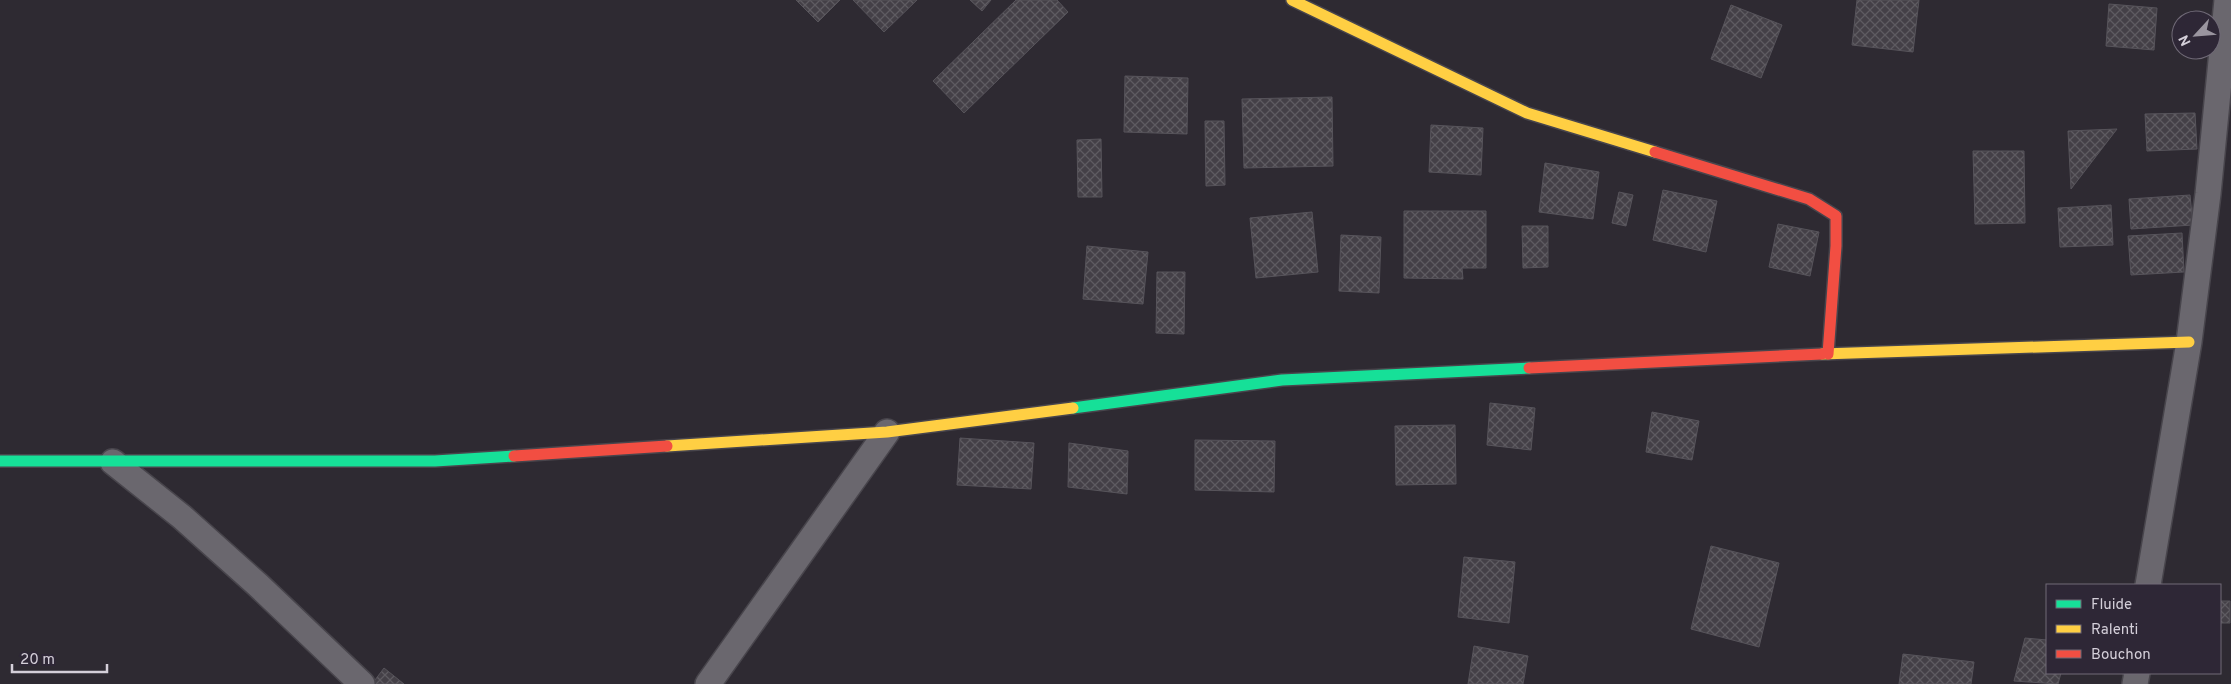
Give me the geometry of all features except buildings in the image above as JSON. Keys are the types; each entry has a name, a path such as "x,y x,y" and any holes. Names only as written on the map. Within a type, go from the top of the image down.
{"street":[{"path":"1292,0 1528,113 1809,199 1836,216 1836,246 1828,354"},
{"path":"2148,584 2189,342 2208,194 2227,0"},
{"path":"0,461 435,461 887,432 1282,380 1828,354 2189,342"},
{"path":"708,684 887,432"},
{"path":"113,462 216,548 362,684"}],"traffic: fast":[{"path":"1073,408 1282,380 1529,368"},
{"path":"0,461 435,461 514,456"}],"traffic: slow":[{"path":"1292,0 1527,113 1655,152"},
{"path":"1822,354 2189,342"},
{"path":"667,446 887,432 1073,408"}],"traffic: jam":[{"path":"1655,152 1809,199 1836,216 1836,246 1828,354"},
{"path":"1529,368 1822,354"},
{"path":"514,456 667,446"}]}
